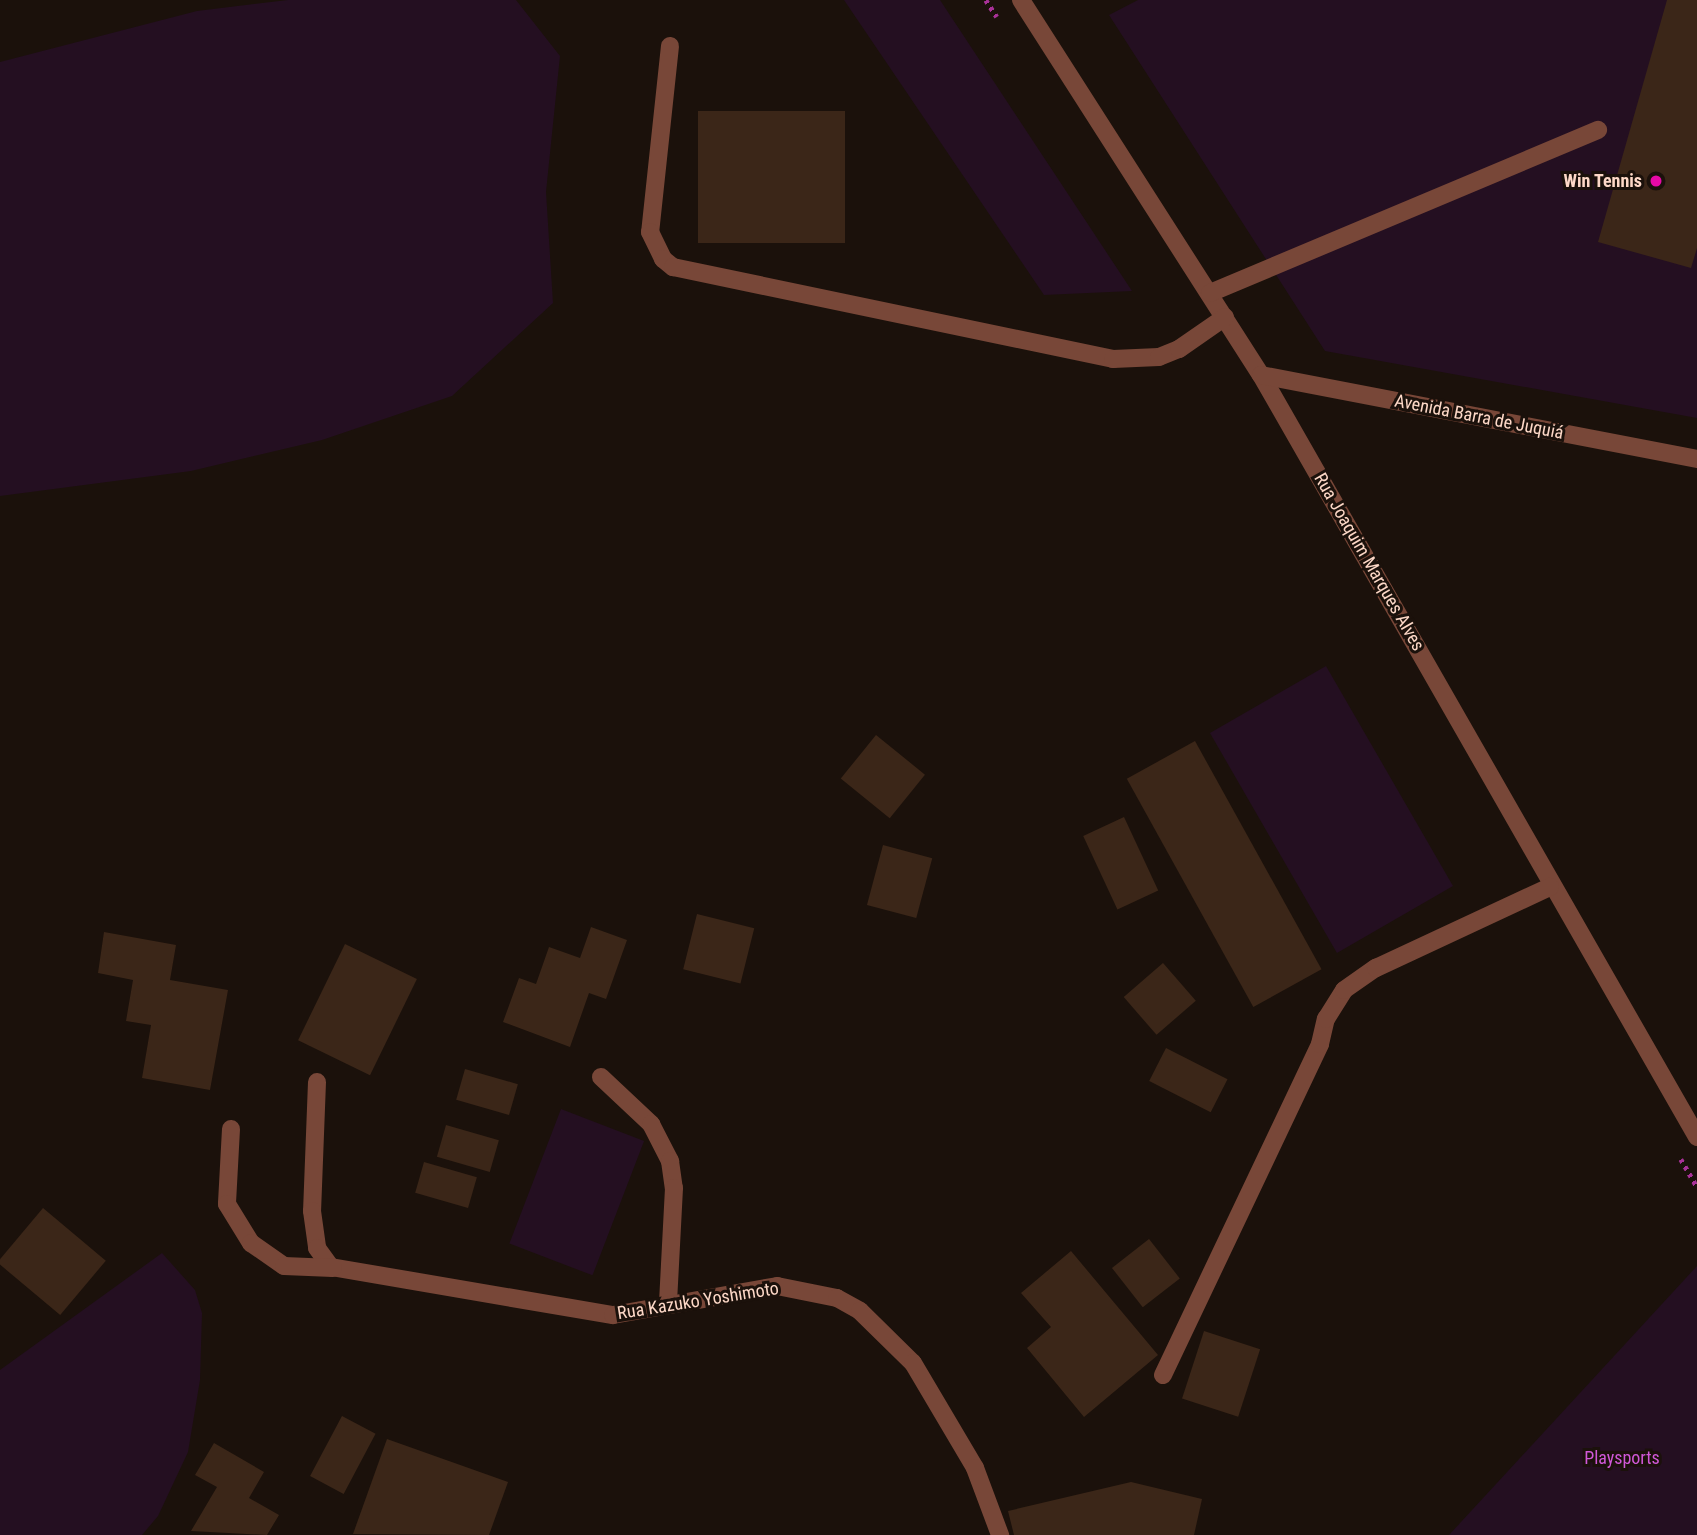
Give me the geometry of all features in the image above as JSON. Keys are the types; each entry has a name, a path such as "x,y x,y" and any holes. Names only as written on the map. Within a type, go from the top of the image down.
{"street":[{"name":"Rua Joaquim Marques Alves","path":"1021,0 1261,375 1402,617 1550,887 1697,1137"},
{"path":"670,46 650,232 663,260 673,267 1113,359 1159,357 1179,349 1225,317"},
{"path":"1210,293 1598,130"},
{"name":"Avenida Barra de Juquiá","path":"1261,375 1697,459"},
{"path":"1163,1375 1320,1044 1326,1019 1344,990 1376,968 1550,887"},
{"path":"601,1077 651,1124 670,1161 674,1188 668,1301"},
{"path":"317,1082 312,1211 317,1248 333,1268"},
{"name":"Rua Kazuko Yoshimoto","path":"231,1129 227,1204 251,1243 284,1266 333,1268 613,1315 668,1301 778,1286 810,1289 860,1311 913,1363 935,1394 975,1468 1000,1535"}],"green space":[{"path":"288,0 516,0 560,56 546,192 553,303 452,396 322,440 191,471 0,496 0,62 197,11"},
{"path":"844,0 940,0 1132,291 1044,295"},
{"path":"1138,0 1697,0 1697,418 1325,351 1109,15"},
{"path":"1326,666 1453,886 1337,953 1210,733"},
{"path":"561,1109 644,1141 592,1275 509,1243"},
{"path":"162,1253 195,1290 202,1313 200,1380 188,1452 158,1516 142,1535 0,1535 0,1370"},
{"name":"Playsports","path":"1697,1266 1697,1535 1449,1535"}],"building":[{"name":"Win Tennis","path":"1667,0 1697,0 1697,248 1691,268 1598,242"},
{"path":"698,111 845,111 845,243 698,243"},
{"path":"876,735 925,775 890,818 841,779"},
{"path":"1195,741 1322,969 1253,1007 1127,779"},
{"path":"1124,817 1158,890 1117,909 1083,836"},
{"path":"883,845 932,858 916,918 867,905"},
{"path":"697,914 754,928 740,984 683,969"},
{"path":"591,927 627,940 606,999 589,993 570,1047 503,1022 519,978 536,984 549,947 580,958"},
{"path":"104,932 176,945 170,980 228,990 210,1090 142,1078 151,1025 126,1021 133,980 98,973"},
{"path":"345,944 417,979 370,1075 298,1040"},
{"path":"1163,963 1196,1001 1157,1035 1124,997"},
{"path":"1166,1048 1227,1079 1211,1112 1149,1081"},
{"path":"465,1069 518,1084 509,1115 456,1100"},
{"path":"446,1125 499,1140 490,1172 437,1157"},
{"path":"424,1162 477,1177 468,1208 415,1193"},
{"path":"43,1208 106,1261 60,1315 0,1265 0,1259"},
{"path":"1149,1239 1180,1278 1143,1307 1112,1268"},
{"path":"1071,1251 1158,1355 1084,1417 1027,1348 1051,1327 1021,1293"},
{"path":"1204,1331 1260,1349 1238,1417 1182,1399"},
{"path":"342,1416 376,1434 344,1494 310,1476"},
{"path":"387,1439 508,1482 489,1535 353,1534"},
{"path":"214,1443 264,1472 249,1498 279,1515 267,1535 191,1531 217,1487 195,1475"},
{"path":"1131,1482 1202,1499 1194,1535 1014,1535 1008,1511"}],"place":[{"name":"Win Tennis","path":"1656,181"}]}
